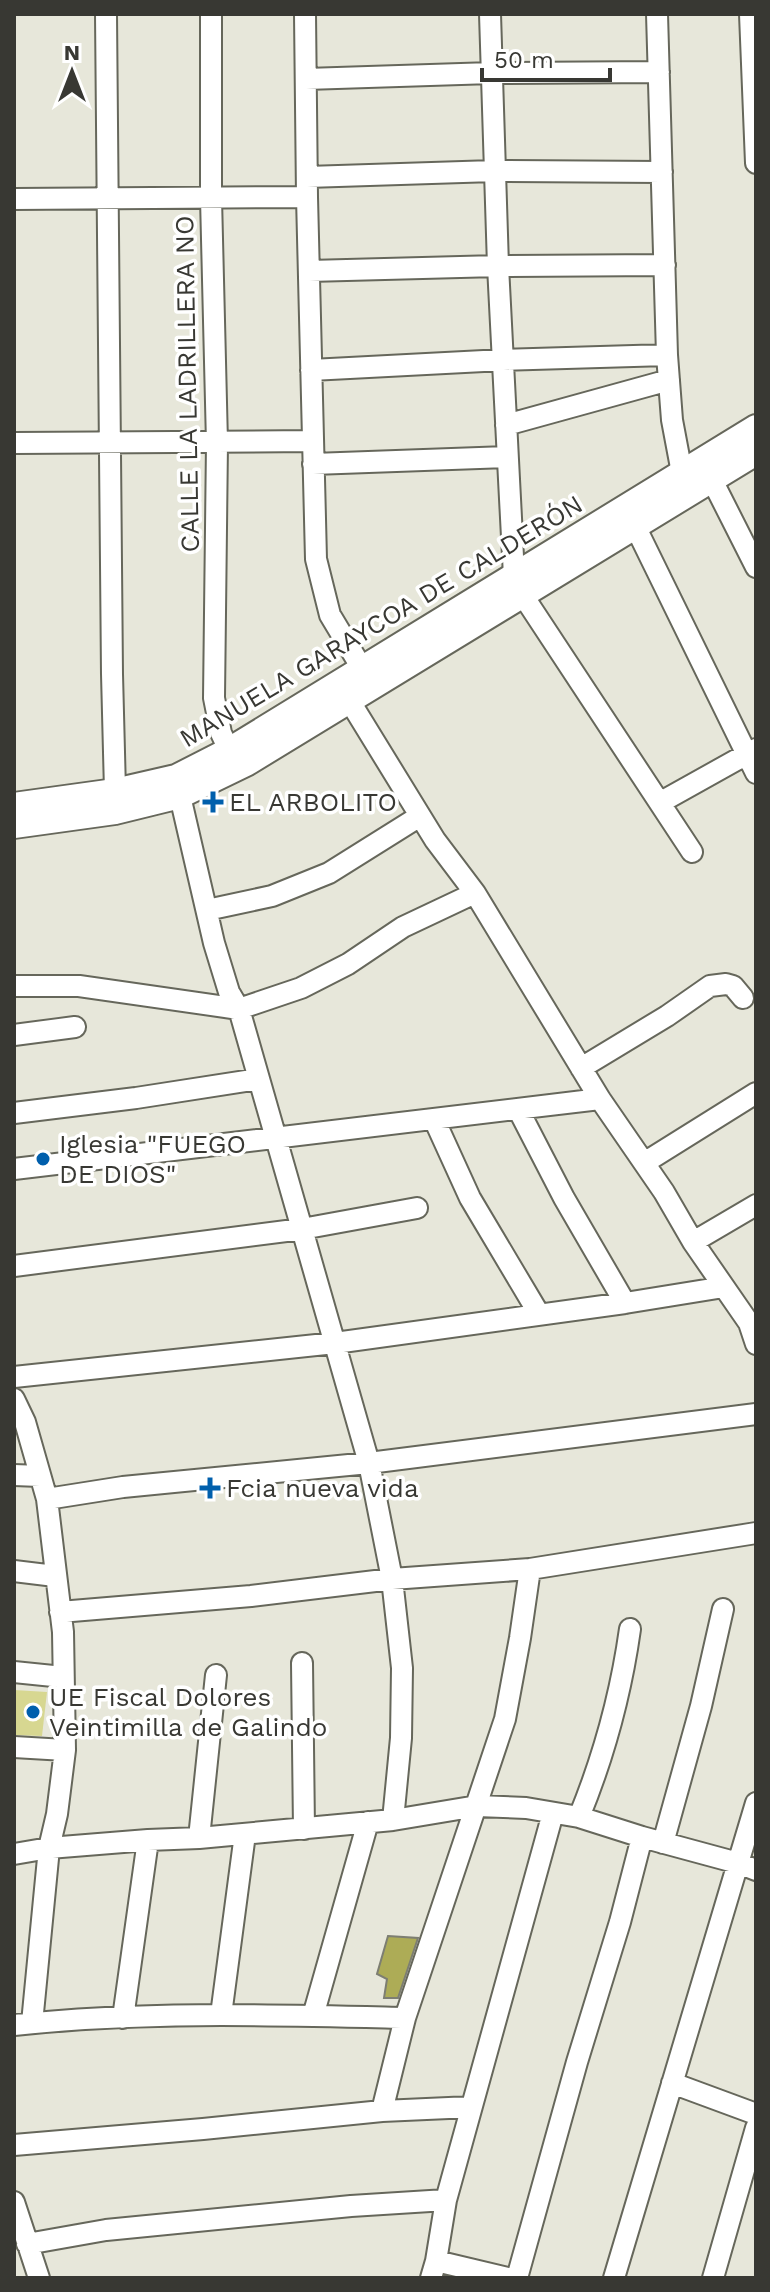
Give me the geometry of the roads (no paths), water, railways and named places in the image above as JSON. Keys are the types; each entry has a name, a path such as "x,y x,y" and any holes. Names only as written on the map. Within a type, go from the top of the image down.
{"street":[{"path":"106,14 115,791"},
{"name":"CALLE LA LADRILLERA NO","path":"211,14 211,198 217,443 214,698 221,733 229,750"},
{"path":"305,14 316,559 330,615 363,670"},
{"path":"490,14 507,457 518,585 692,852"},
{"path":"657,14 667,355 672,420 682,473"},
{"path":"750,14 756,163"},
{"path":"306,79 659,72"},
{"path":"14,199 211,198 494,171 662,172"},
{"path":"309,271 665,265"},
{"path":"311,370 667,355"},
{"path":"506,425 669,380"},
{"name":"MANUELA GARAYCOA DE CALDERÓN","path":"14,826 115,812 180,796 246,764 349,700 682,473 756,427"},
{"path":"14,443 313,441"},
{"name":"MANUELA GARAYCOA DE CALDERÓN","path":"14,805 115,791 176,777 229,750 363,670 518,585 635,526 756,453"},
{"path":"313,464 507,457"},
{"path":"712,480 756,567"},
{"path":"635,526 751,752 756,773"},
{"path":"349,700 435,840 468,885 600,1099 664,1192 693,1242 724,1287 753,1321 756,1344"},
{"path":"661,802 751,752"},
{"path":"180,796 214,943 259,1079 369,1463 392,1579 402,1668 401,1738 393,1820"},
{"path":"207,910 272,896 329,873 420,816"},
{"path":"14,986 79,986 234,1001 313,982 348,964 468,885"},
{"path":"581,1068 710,986 733,986 743,998"},
{"path":"14,1035 75,1027"},
{"path":"14,1113 259,1079"},
{"path":"644,1163 756,1093"},
{"path":"14,1169 600,1099"},
{"path":"518,1109 564,1198 625,1303"},
{"path":"434,1119 470,1198 539,1314"},
{"path":"693,1242 756,1205"},
{"path":"14,1266 302,1229 417,1208"},
{"path":"14,1377 335,1343 724,1287"},
{"path":"14,1399 25,1422 47,1499 63,1632 65,1750 23,2024 221,2015 405,2018"},
{"path":"47,1499 123,1487 369,1463 756,1414"},
{"path":"14,1475 40,1476"},
{"path":"60,1612 251,1596 392,1579 530,1569 756,1533"},
{"path":"382,2111 405,2018 505,1719 530,1569"},
{"path":"14,1571 55,1576"},
{"path":"663,1843 701,1706 723,1609"},
{"path":"579,1817 598,1769 625,1669 630,1629"},
{"path":"302,1663 304,1829"},
{"path":"14,1672 63,1677"},
{"path":"199,1838 216,1675"},
{"path":"14,1747 65,1750"},
{"path":"614,2278 672,2083 747,1867 756,1803"},
{"path":"14,1854 49,1848 393,1820 477,1806 526,1808 579,1817 747,1867"},
{"path":"508,2278 433,2269 446,2200 553,1813"},
{"path":"313,2016 368,1822"},
{"path":"221,2015 245,1834"},
{"path":"517,2278 642,1837"},
{"path":"123,2018 148,1840"},
{"path":"672,2083 756,2114"},
{"path":"14,2145 382,2111 471,2107"},
{"path":"713,2278 756,2128"},
{"path":"27,2244 106,2230 446,2200"},
{"path":"14,2202 39,2278"}],"place":[{"name":"EL ARBOLITO","path":"213,802"},
{"name":"Iglesia \"FUEGO DE DIOS\"","path":"43,1159"},
{"name":"Fcia nueva vida","path":"210,1488"},
{"name":"UE Fiscal Dolores Veintimilla de Galindo","path":"33,1712"}]}
